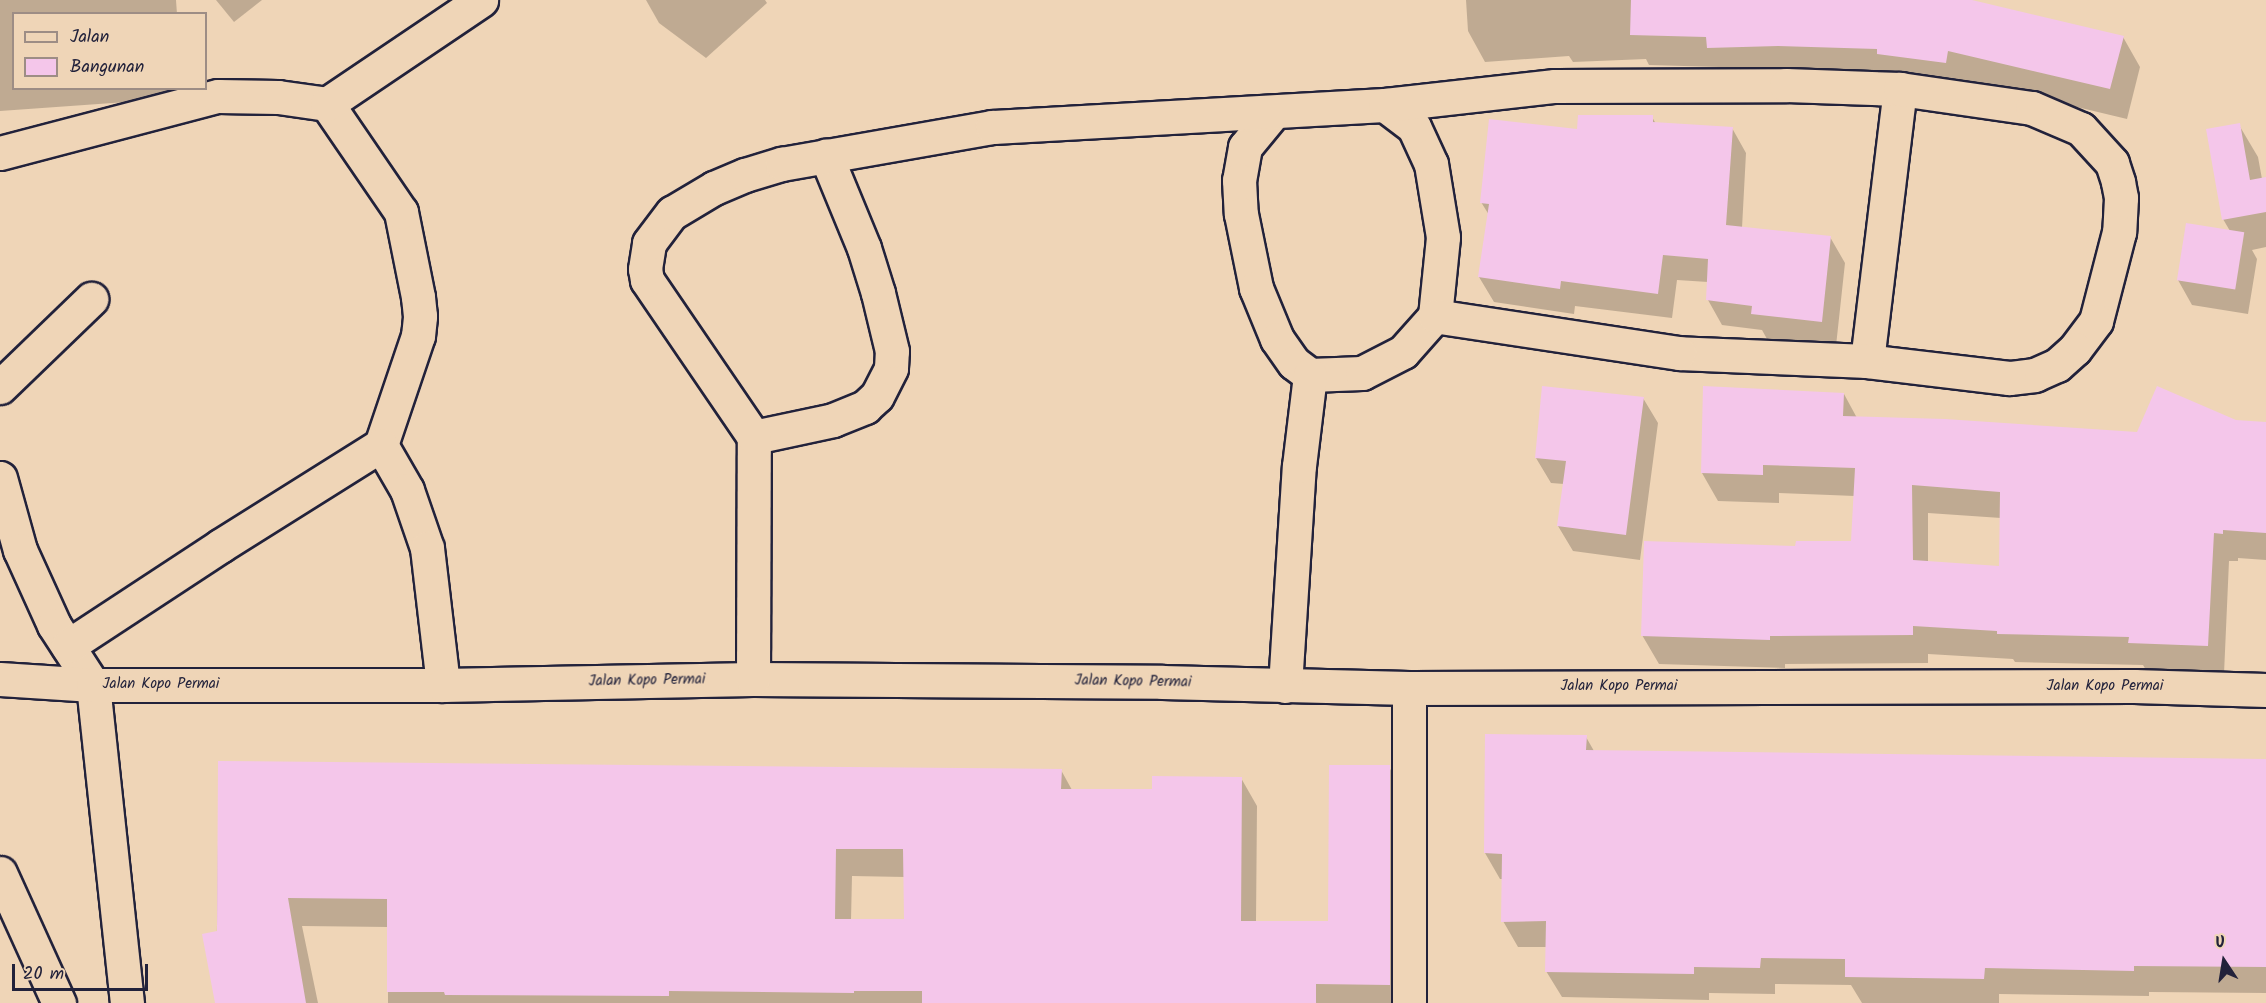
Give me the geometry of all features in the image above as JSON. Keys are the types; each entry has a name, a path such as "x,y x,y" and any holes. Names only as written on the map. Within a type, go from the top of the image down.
{"street":[{"path":"0,153 218,96 278,97 327,104 481,0"},
{"path":"753,679 754,437 647,280 645,269 649,243 672,213 714,188 782,164 992,127 1384,105 1555,86 1786,85 1900,89 2032,108 2081,129 2112,163 2121,198 2119,232 2096,321 2075,349 2057,364 2035,375 2009,378 1867,361 1679,353 1435,316"},
{"path":"1867,361 1900,89"},
{"path":"68,646 220,546 381,445 418,336 420,316 418,297 401,212 327,104"},
{"path":"1273,113 1245,147 1239,180 1240,214 1256,288 1277,339 1294,363 1310,375 1362,373 1403,352 1435,316 1443,237 1431,164 1414,127 1384,105"},
{"path":"754,437 832,420 865,407 877,396 891,368 892,351 878,293 864,248 826,156"},
{"path":"0,387 91,299"},
{"path":"1285,686 1299,466 1310,375"},
{"path":"381,445 406,490 427,548 443,685"},
{"path":"0,478 20,550 54,625 93,685 127,1003"},
{"name":"Jalan Kopo Permai","path":"0,679 93,685 443,685 753,679 1162,682 1409,688 2134,686 2266,690"},
{"path":"1409,688 1409,1003"},
{"path":"0,873 59,1003"}],"building":[{"path":"1631,0 1972,0 2124,36 2110,89 1948,51 1946,63 1877,54 1877,49 1778,46 1707,48 1706,37 1630,35"},
{"path":"1578,115 1653,115 1653,122 1733,127 1726,225 1831,236 1822,322 1751,314 1752,306 1706,300 1708,259 1663,255 1658,294 1561,281 1560,289 1478,277 1489,204 1480,203 1489,119 1577,129"},
{"path":"2240,123 2250,180 2266,177 2266,212 2222,220 2206,129"},
{"path":"2186,223 2244,232 2235,290 2177,280"},
{"path":"1542,386 1644,397 1626,535 1557,526 1566,461 1535,458"},
{"path":"1703,386 1844,393 1843,416 1945,419 2137,432 2157,386 2236,420 2266,422 2266,533 2223,530 2223,534 2214,533 2208,646 2128,643 2129,637 1997,634 1997,631 1913,626 1913,635 1770,636 1770,640 1641,636 1644,541 1795,546 1796,541 1851,541 1855,468 1763,465 1763,475 1701,473","holes":["1912,485 2000,492 1999,566 1913,560"]},
{"path":"1485,734 1587,735 1586,750 2266,759 2266,967 2134,966 2134,971 1985,968 1984,979 1845,977 1845,959 1761,958 1760,968 1694,967 1694,974 1545,972 1546,921 1501,922 1502,854 1484,853"},
{"path":"218,761 1062,769 1061,789 1152,789 1152,776 1242,777 1241,921 1328,921 1329,765 1390,765 1390,985 1316,984 1316,1003 922,1003 922,991 854,991 854,993 669,991 669,996 445,995 444,992 387,992 387,899 288,898 306,1003 215,1003 202,934 217,931","holes":["836,849 903,849 904,919 835,919"]}]}
